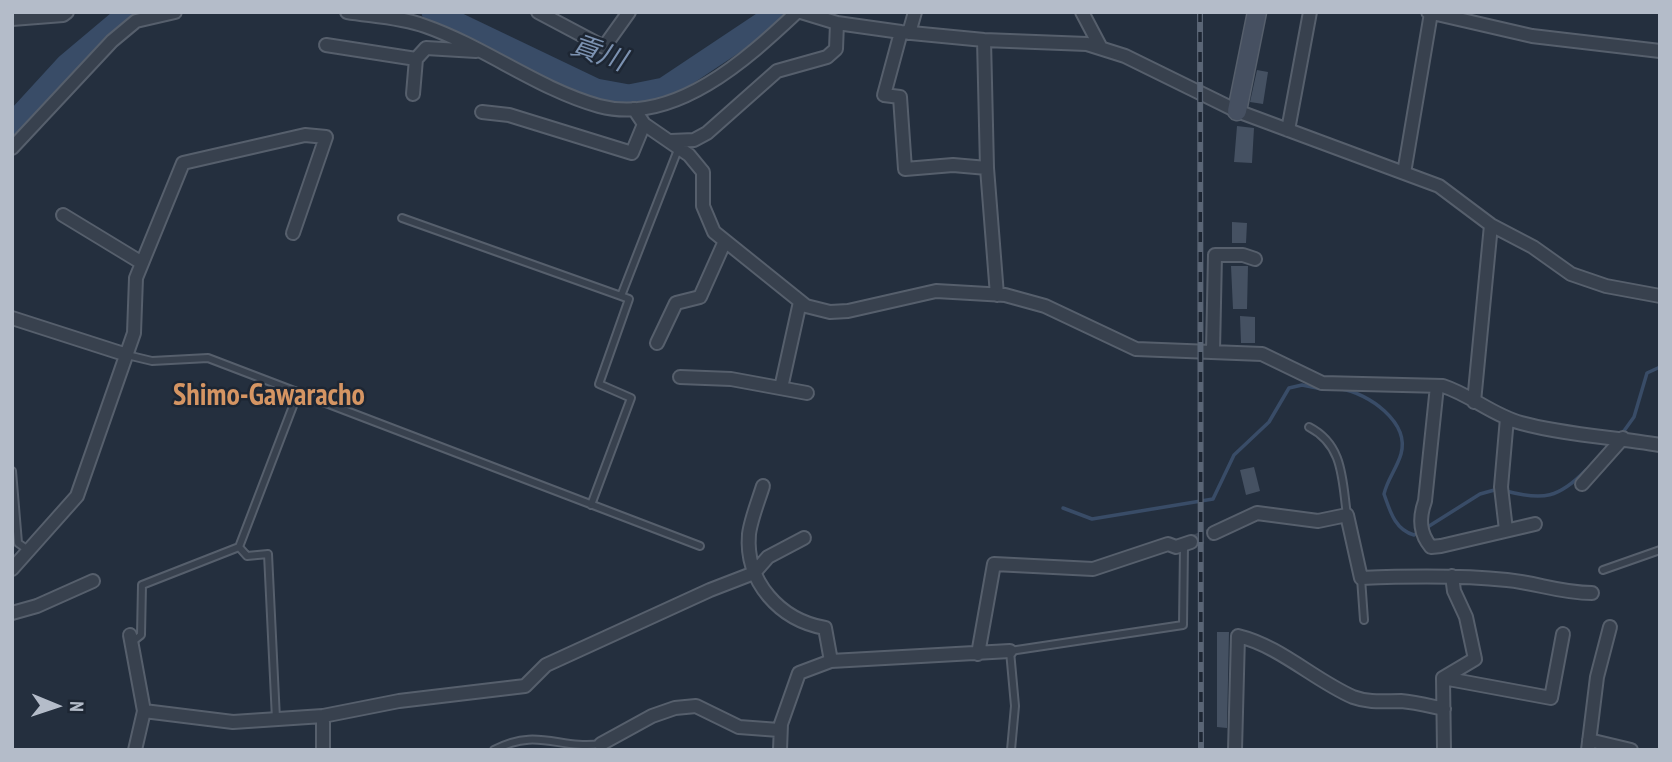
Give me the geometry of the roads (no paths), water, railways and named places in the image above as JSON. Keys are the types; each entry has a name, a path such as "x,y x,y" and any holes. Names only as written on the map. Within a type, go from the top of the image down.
{"street":[{"path":"12,19 63,16 67,12"},
{"path":"12,148 128,27 146,16 175,12"},
{"path":"347,12 422,24 598,105 634,108 685,96 725,72 799,12 837,23 905,32 984,40 1055,41 1101,48 1193,86 1237,111 1439,186 1491,225 1533,247 1571,274 1606,286 1660,296"},
{"path":"545,14 604,47 629,12"},
{"path":"915,12 905,32 884,95 900,97 905,169 953,165 987,168"},
{"path":"1082,12 1101,48"},
{"path":"1237,111 1250,60 1257,12"},
{"path":"1289,130 1310,12"},
{"path":"1404,173 1430,13 1532,36 1660,51"},
{"path":"675,144 694,140 707,133 777,71 827,57 836,49 837,23"},
{"path":"984,40 987,168 997,295"},
{"path":"326,45 416,59"},
{"path":"412,94 416,59 426,48 483,52"},
{"path":"634,108 644,124 675,144 703,172 706,217 714,232 800,302 830,312 936,291 997,295 1045,306 1136,349 1262,354 1322,383 1437,386 1459,391 1474,402 1521,423 1660,445"},
{"path":"482,112 509,115 632,153 644,124"},
{"path":"12,569 77,496 134,333 136,278 183,163 305,135 326,137 293,233"},
{"path":"63,215 142,263"},
{"path":"1474,402 1491,225"},
{"path":"657,343 676,303 700,297 725,241"},
{"path":"1213,351 1215,255 1243,255 1255,259"},
{"path":"781,388 800,302"},
{"path":"13,319 127,355"},
{"path":"680,377 731,379 807,393"},
{"path":"1437,386 1426,501 1422,511 1422,532 1425,540 1431,547 1441,547 1535,524"},
{"path":"1506,530 1501,487 1507,418"},
{"path":"1582,484 1623,438"},
{"path":"763,486 749,532 749,554 754,573 771,602 805,624 825,628 831,660"},
{"path":"1214,533 1257,513 1318,521 1347,515 1361,578 1452,576 1526,582 1565,593 1592,593"},
{"path":"144,711 233,722 323,716 399,701 525,686 546,665 754,573 768,557 804,538"},
{"path":"978,654 994,564 1093,569 1168,544 1187,544"},
{"path":"1443,678 1475,659 1466,617 1454,591 1452,576"},
{"path":"12,613 37,606 93,581"},
{"path":"1610,627 1597,677 1588,745 1631,750"},
{"path":"1443,678 1550,698 1563,634"},
{"path":"1235,750 1238,636 1255,640 1318,680 1356,698 1375,702 1404,701 1444,709"},
{"path":"130,639 144,711 135,750"},
{"path":"780,750 779,730 799,673 831,660 1010,651"},
{"path":"1443,678 1444,750"},
{"path":"601,744 652,716 675,708 696,706 739,727 779,730"},
{"path":"323,716 323,750"}],"lane":[{"path":"621,296 675,144"},
{"path":"402,219 629,299 599,384 631,398 591,505"},
{"path":"127,355 152,361 208,358 700,546"},
{"path":"130,639 141,635 142,585 239,547 298,393"},
{"path":"1309,427 1323,435 1337,453 1347,515"},
{"path":"12,471 18,543 30,551"},
{"path":"1011,750 1015,706 1010,651 1183,625 1187,544"},
{"path":"239,547 247,556 268,554 276,719"},
{"path":"1603,570 1660,550"},
{"path":"1361,578 1364,620"},
{"path":"494,750 528,737 588,746 601,744"}],"waterway":[{"name":"貢川","path":"12,125 67,65 130,12"},
{"name":"貢川","path":"433,12 596,90 629,96 664,89 766,21 772,12"},
{"path":"1621,435 1634,417 1647,373 1660,367"},
{"path":"1063,508 1092,519 1213,499 1234,455 1269,422 1289,388 1302,385 1322,389"},
{"path":"1341,389 1363,396 1393,420 1402,442 1401,454 1384,494 1391,513 1402,529 1414,535 1420,532"},
{"path":"1506,491 1530,496 1550,495 1559,492 1586,470"},
{"path":"1426,528 1480,494 1498,489"}],"tunnel":[{"path":"1191,542 1214,533"}],"railway":[{"path":"1200,12 1201,750"}],"district":[{"name":"Shimo-Gawaracho","path":"269,396"}]}
